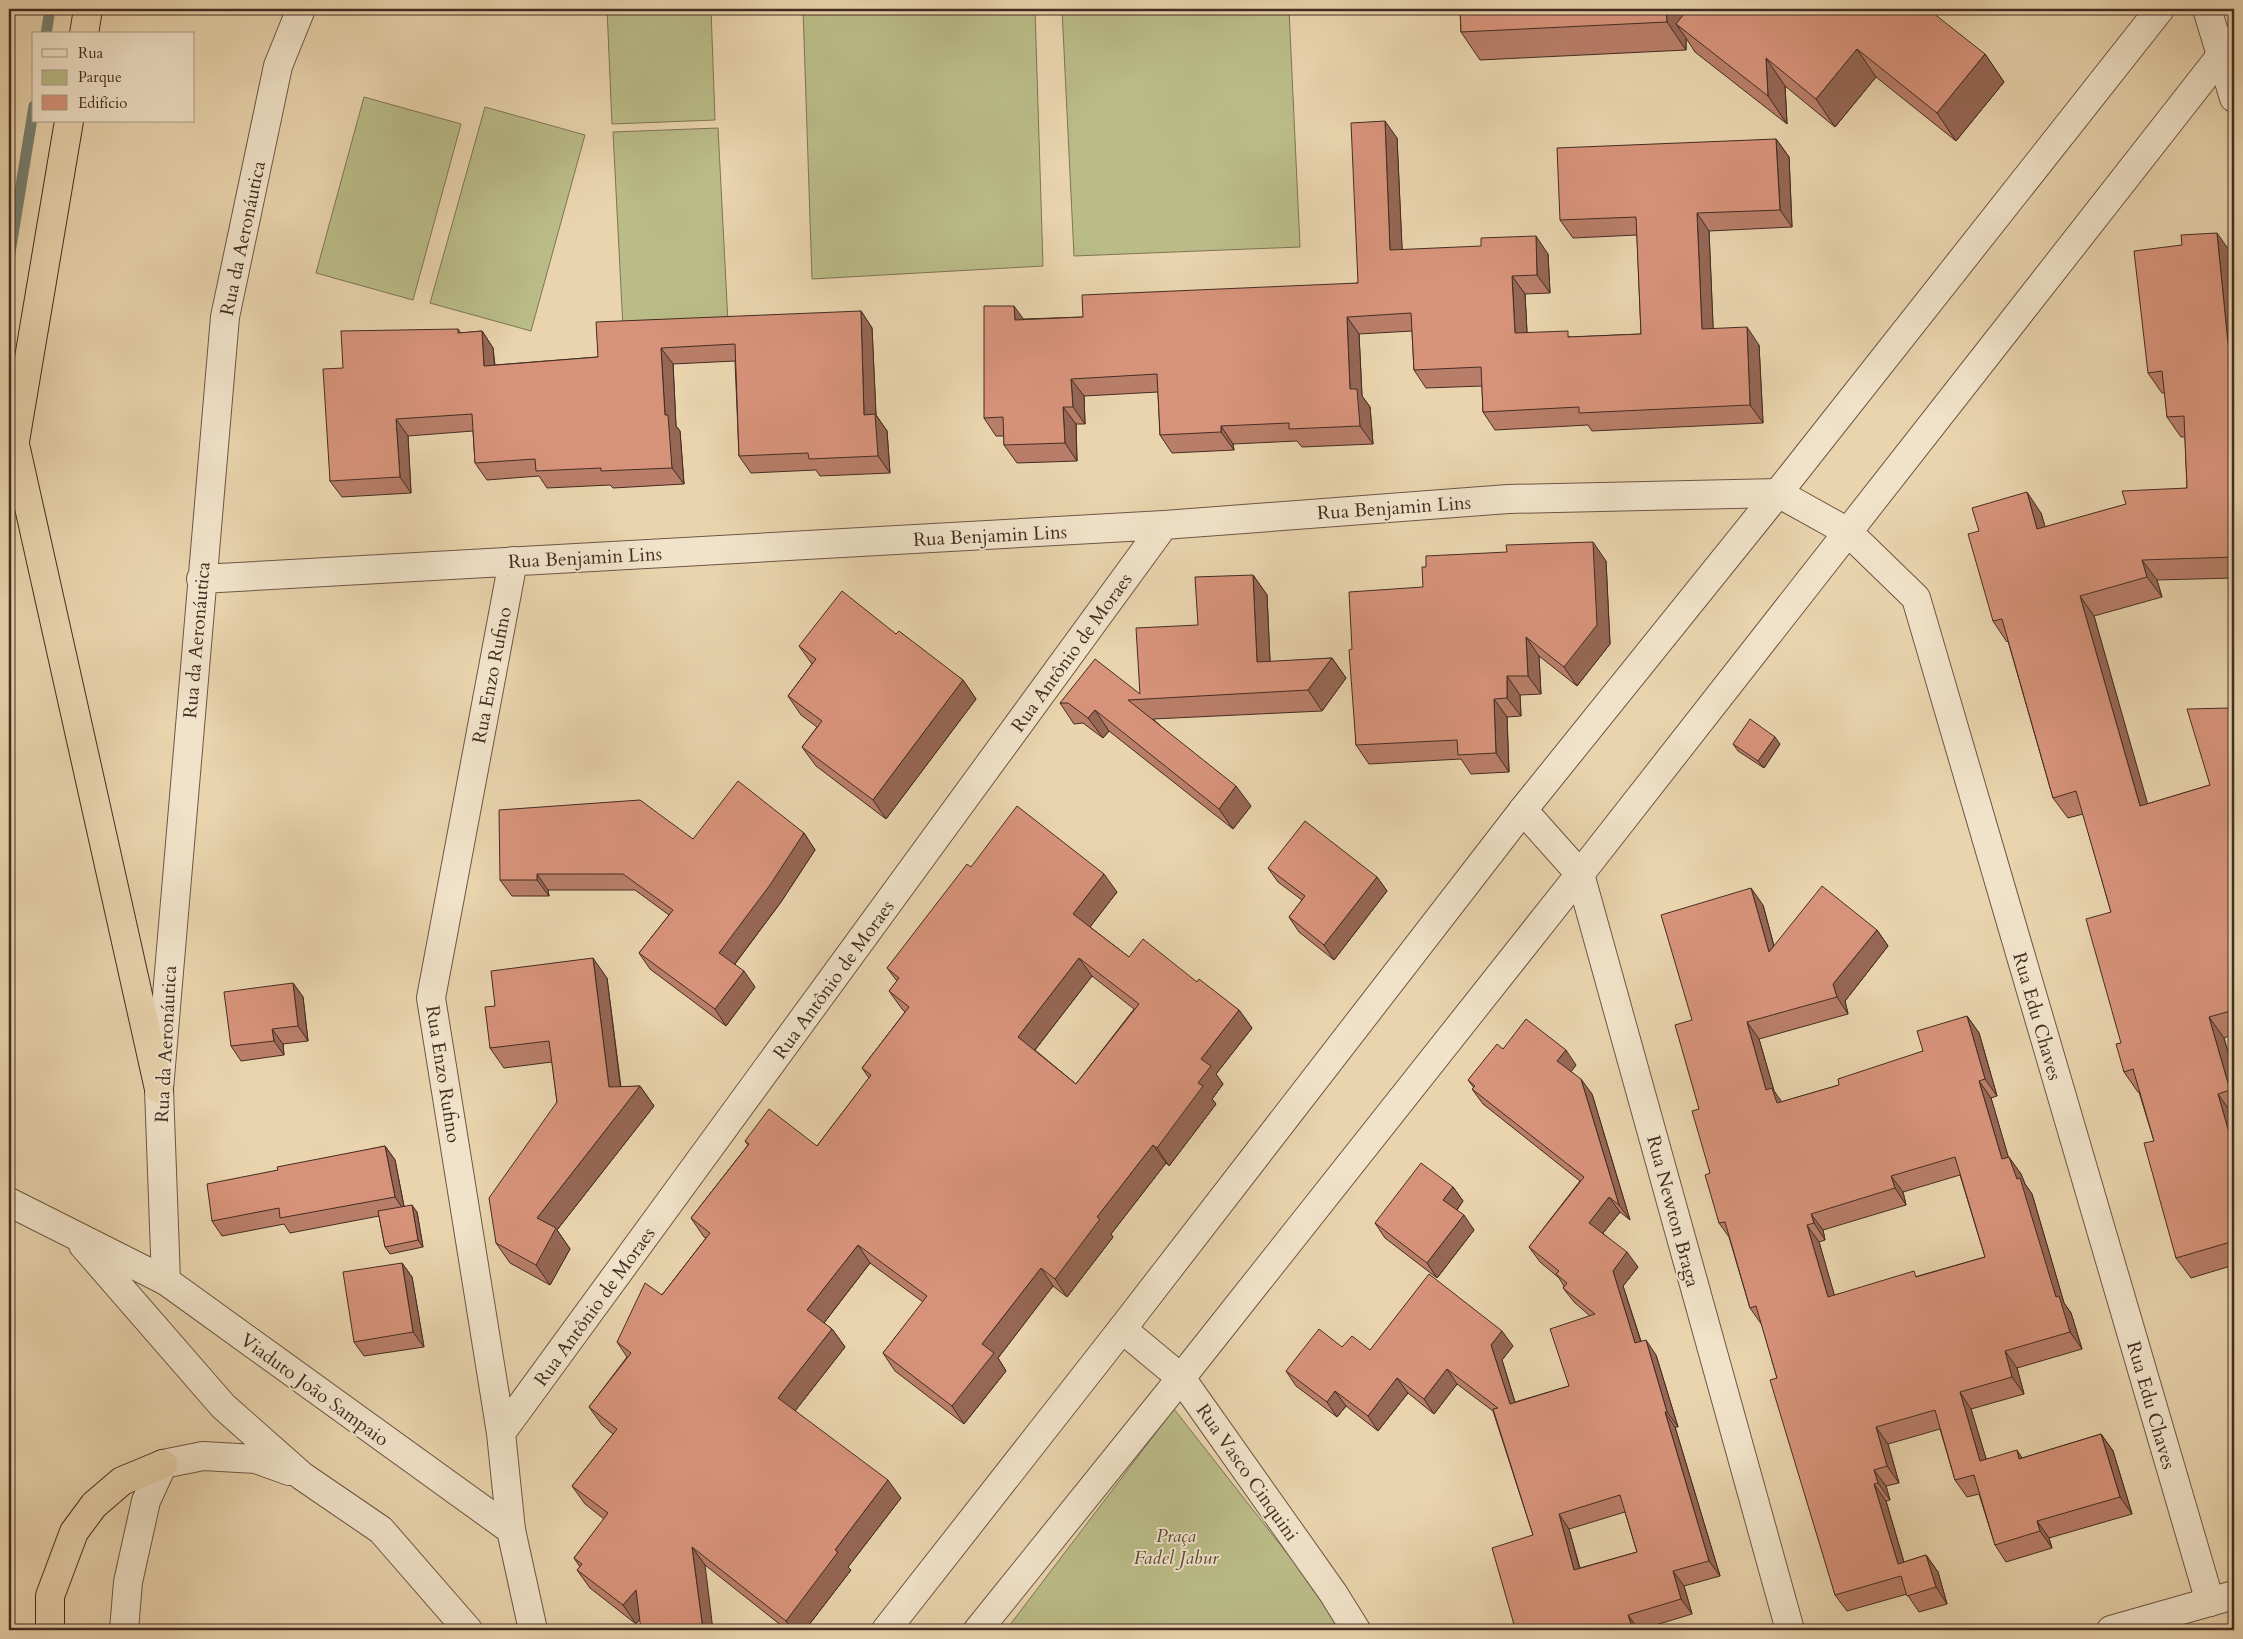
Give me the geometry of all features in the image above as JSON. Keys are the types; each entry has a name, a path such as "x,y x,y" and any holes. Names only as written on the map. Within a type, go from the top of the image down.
{"highway":[{"path":"84,32 88,9"},
{"path":"9,483 14,440 69,122"},
{"path":"14,440 159,1089"},
{"path":"50,1630 50,1596 74,1532 94,1505 122,1481 163,1464"}],"street":[{"name":"Rua da Aeronáutica","path":"166,1281 159,1089 201,579 225,317 278,66 301,9"},
{"path":"886,1630 1122,1329 1523,810 1778,493 2160,9"},
{"path":"2207,9 2228,47 2234,98"},
{"path":"978,1630 1181,1378 1580,874 2228,47"},
{"name":"Rua Benjamin Lins","path":"201,579 1164,525 1508,499 1778,493"},
{"name":"Rua Edu Chaves","path":"1778,493 1848,532 1916,598 2222,1599"},
{"name":"Rua Antônio de Moraes","path":"501,1433 1164,525"},
{"name":"Rua Enzo Rufino","path":"511,1530 501,1433 431,998 513,561"},
{"name":"Rua Newton Braga","path":"1523,810 1580,874 1790,1630"},
{"name":"Viaduto João Sampaio","path":"9,1202 166,1281 511,1530"},
{"name":"Viaduto João Sampaio","path":"76,1236 223,1406 302,1476 381,1530 468,1630"},
{"name":"Rua Vasco Cinquini","path":"1122,1329 1181,1378 1333,1593 1356,1630"},
{"path":"124,1630 128,1582 144,1510 163,1464 203,1456 256,1459 302,1476"},
{"path":"511,1530 533,1630"},
{"path":"2111,1630 2222,1599"}],"green space":[{"path":"607,9 711,9 715,120 612,124"},
{"path":"803,9 1035,9 1043,266 812,279"},
{"path":"1062,9 1289,9 1300,247 1074,256"},
{"path":"364,97 461,124 413,300 316,273"},
{"path":"485,107 585,135 531,331 430,303"},
{"path":"718,128 728,323 623,328 613,132"},
{"name":"Praça Fadel Jabur","path":"1174,1409 1322,1598 1340,1630 1006,1630"}],"building":[{"path":"1460,9 1666,9 1667,22 1461,32"},
{"path":"1688,9 1928,9 1985,54 1937,113 1857,49 1816,99 1766,58 1768,96 1676,24"},
{"path":"1385,121 1390,250 1481,246 1481,238 1536,236 1537,275 1512,276 1515,333 1568,331 1568,337 1641,334 1636,217 1560,220 1557,148 1776,139 1780,210 1697,213 1702,329 1747,327 1750,405 1579,413 1579,407 1483,412 1481,367 1414,370 1411,313 1347,317 1350,389 1357,389 1360,426 1289,429 1289,423 1221,426 1221,432 1160,435 1157,374 1071,379 1073,407 1063,407 1065,443 1004,445 1003,417 984,418 984,306 1014,306 1015,320 1083,317 1082,295 1358,283 1351,123"},
{"path":"2217,233 2228,343 2234,342 2234,557 2142,560 2147,577 2080,596 2140,806 2210,785 2187,709 2230,708 2234,723 2234,1010 2209,1017 2230,1090 2218,1094 2234,1150 2234,1241 2176,1258 2144,1143 2154,1141 2133,1069 2124,1072 2116,1044 2121,1043 2086,919 2111,912 2076,791 2053,798 2002,619 1993,621 1968,534 1979,531 1972,508 2027,492 2037,529 2126,504 2122,491 2187,488 2184,416 2167,417 2162,371 2148,373 2134,251 2182,245 2181,235"},
{"path":"861,311 864,415 875,414 878,456 809,459 808,453 739,456 735,344 661,348 665,415 668,415 672,468 601,471 601,468 536,471 535,459 475,463 472,414 396,419 400,477 330,481 323,369 343,368 341,331 458,329 458,333 482,331 484,366 598,357 596,322"},
{"path":"1593,542 1597,625 1564,667 1526,637 1528,676 1507,676 1507,698 1494,699 1496,753 1458,755 1457,740 1356,745 1349,650 1352,649 1349,592 1423,587 1422,567 1426,567 1426,556 1507,552 1506,545"},
{"path":"1253,575 1257,662 1332,658 1308,690 1128,700 1236,786 1219,809 1095,710 1088,718 1068,703 1060,703 1095,659 1140,694 1136,628 1198,625 1195,577"},
{"path":"842,591 896,634 899,631 963,680 873,800 802,747 822,721 788,696 816,659 799,646"},
{"path":"1750,719 1775,737 1758,761 1733,744"},
{"path":"738,781 804,833 770,885 719,953 744,971 715,1009 639,953 673,910 623,874 537,874 537,880 500,880 499,810 640,800 693,839"},
{"path":"1017,806 1104,874 1073,914 1129,957 1143,939 1197,982 1199,979 1239,1010 1201,1059 1211,1066 1198,1083 1203,1086 1157,1148 1153,1145 1097,1217 1100,1219 1055,1279 1041,1268 982,1344 994,1353 952,1406 883,1353 927,1296 858,1245 807,1310 832,1329 778,1398 888,1480 835,1550 838,1552 786,1621 692,1547 703,1630 641,1630 636,1590 623,1605 577,1570 582,1564 574,1558 608,1513 572,1486 617,1429 589,1407 631,1353 617,1342 645,1283 662,1295 710,1233 691,1218 749,1144 745,1141 769,1109 817,1146 871,1075 862,1068 909,1007 889,991 899,978 887,968 967,864 971,867","holes":["1079,958 1139,1004 1076,1084 1018,1037"]},
{"path":"1305,821 1377,877 1324,945 1289,917 1305,896 1268,868"},
{"path":"1822,886 1877,930 1833,984 1837,997 1747,1022 1766,1090 1772,1088 1777,1103 1839,1085 1838,1079 1923,1051 1917,1031 1967,1016 1985,1079 1979,1081 2002,1159 2009,1157 2017,1179 2020,1178 2056,1297 2059,1296 2070,1332 2005,1351 2012,1377 1960,1392 1980,1461 2017,1450 2019,1459 2101,1434 2120,1497 2037,1521 2040,1531 1995,1545 1974,1475 1955,1480 1935,1410 1876,1427 1887,1466 1874,1470 1878,1483 1874,1484 1898,1564 1926,1555 1936,1587 1907,1596 1901,1576 1835,1595 1770,1380 1777,1378 1756,1306 1750,1308 1725,1222 1719,1223 1705,1175 1710,1173 1692,1111 1699,1109 1675,1025 1692,1020 1661,915 1751,888 1769,952","holes":["1955,1157 1985,1257 1916,1277 1914,1271 1828,1297 1807,1225 1814,1223 1811,1214 1895,1188 1891,1176"]},
{"path":"593,958 609,1087 640,1086 537,1218 556,1228 536,1265 496,1243 489,1198 557,1102 549,1041 490,1048 485,1007 495,1006 491,971"},
{"path":"293,983 298,1026 272,1029 274,1041 231,1046 224,992"},
{"path":"1526,1019 1566,1050 1557,1061 1581,1079 1619,1205 1609,1197 1589,1223 1627,1252 1613,1271 1635,1343 1646,1340 1709,1561 1673,1571 1681,1599 1628,1615 1633,1630 1509,1630 1515,1628 1492,1548 1533,1535 1493,1409 1498,1408 1447,1369 1424,1399 1397,1378 1368,1416 1335,1391 1327,1402 1286,1371 1319,1329 1342,1347 1352,1336 1370,1350 1429,1274 1502,1331 1491,1345 1510,1404 1569,1386 1550,1329 1595,1314 1563,1288 1567,1283 1556,1274 1559,1271 1529,1247 1584,1177 1472,1089 1475,1086 1468,1080 1497,1044 1503,1049","holes":["1620,1495 1637,1552 1574,1570 1559,1514"]},
{"path":"385,1146 395,1197 280,1218 279,1208 212,1221 207,1184 278,1170 277,1167"},
{"path":"1421,1163 1453,1187 1443,1200 1464,1215 1427,1263 1375,1223"},
{"path":"412,1205 418,1240 385,1247 378,1211"},
{"path":"402,1263 413,1332 354,1342 343,1272"}],"waterway":[{"path":"46,32 50,9"},
{"path":"9,259 32,118"}]}
